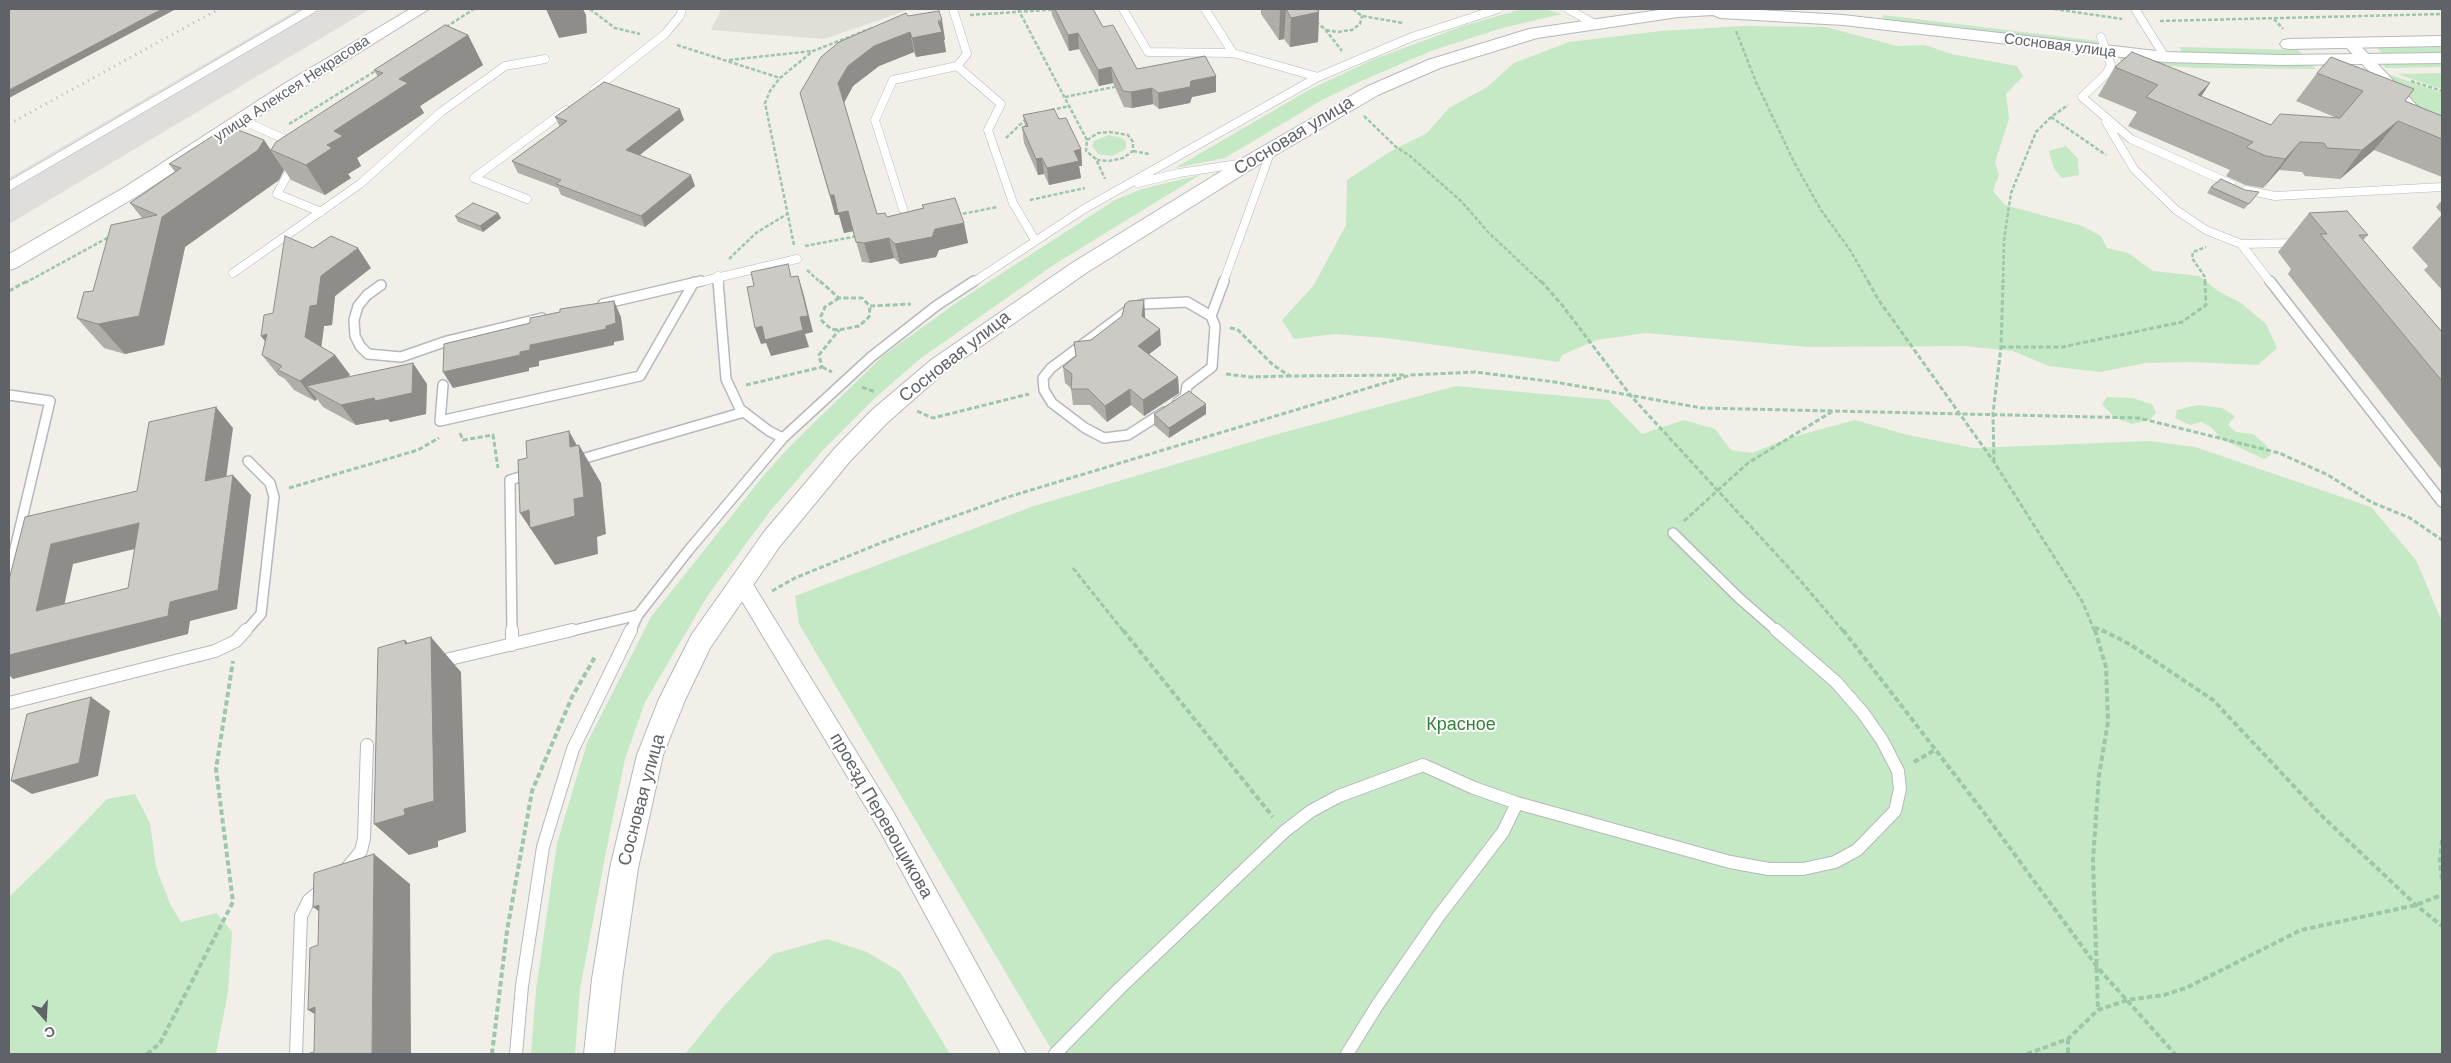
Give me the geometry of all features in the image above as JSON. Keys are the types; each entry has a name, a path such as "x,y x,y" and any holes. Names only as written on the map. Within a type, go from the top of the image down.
{"street":[{"name":"улица Алексея Некрасова","path":"9,263 132,191 293,86 421,9"},
{"name":"Сосновая улица","path":"599,1054 624,868 650,754 672,699 701,641 747,592 809,493 843,454 896,402 939,365 1004,318 1079,268 1348,103 1400,78 1467,52 1535,33 1677,10 1736,9"},
{"name":"Сосновая улица","path":"1854,9 1881,10 2104,44 2165,56 2263,60 2442,58"},
{"name":"Сосновая улица","path":"1677,10 1842,20 2104,44 2155,41 2244,44 2442,41"},
{"path":"2350,42 2442,140"},
{"name":"проезд Перевощикова","path":"747,592 887,822 1014,1054"}],"lane":[{"path":"9,186 312,9"},
{"path":"583,98 660,39 680,16 682,9"},
{"path":"1123,9 1148,52 1232,53 1318,76"},
{"path":"1205,9 1232,53"},
{"path":"516,1054 522,986 543,847 573,749 638,615 688,551 784,438 871,357 936,306 1035,240 1121,188 1318,76 1412,37 1498,9"},
{"path":"1568,9 1593,23"},
{"path":"2135,9 2165,56"},
{"path":"903,209 875,120 893,80 957,66 966,54 954,12"},
{"path":"2104,44 2111,65 2106,74 2082,97 2103,117 2131,139 2243,190 2274,196 2442,187"},
{"path":"233,273 360,184 441,112 505,66 545,59"},
{"path":"957,66 1001,104 988,130 1013,203 1035,240"},
{"path":"527,199 474,178 575,103"},
{"path":"2103,117 2134,169 2176,210 2206,230 2242,244 2308,243"},
{"path":"242,120 303,147"},
{"path":"1211,316 1272,148"},
{"path":"299,155 277,194 321,212"},
{"path":"1121,188 1179,173 1248,163"},
{"path":"2242,244 2442,502"},
{"path":"590,307 797,259"},
{"path":"718,276 726,379 740,409 769,431 784,438"},
{"path":"444,380 440,421 640,376 694,282"},
{"path":"381,285 367,295 358,306 354,320 355,336 360,346 368,354 401,357 551,316"},
{"path":"1187,302 1211,316 1215,326 1212,367 1187,386 1185,397 1128,434 1104,438 1085,428 1052,403 1044,390 1043,378 1051,368 1130,309 1144,304 1187,302"},
{"path":"9,395 50,402 9,574"},
{"path":"566,464 744,412"},
{"path":"9,703 215,651 236,641 261,614 273,493 270,483 248,461"},
{"path":"512,645 510,480 538,472"},
{"path":"1055,1054 1132,976 1285,831 1311,811 1339,796 1424,764 1474,788 1516,803 1730,862 1769,869 1803,869 1835,862 1857,850 1895,811 1900,789 1898,771 1882,740 1868,719 1836,682 1739,598 1673,533"},
{"path":"425,665 638,615"},
{"path":"296,1054 301,916 309,900 354,862 361,851 363,844 367,745"},
{"path":"1352,1052 1378,1004 1438,917 1503,832 1516,803"}],"path":[{"path":"443,28 474,9"},
{"path":"590,9 615,28"},
{"path":"1018,9 1087,140 1086,151 1096,160 1108,184"},
{"path":"954,12 1020,13 1062,9"},
{"path":"1353,9 1362,16 1407,23"},
{"path":"2054,9 2142,21 2442,14"},
{"path":"1314,19 1317,25 1324,29 1337,32 1352,30 1360,24 1362,16"},
{"path":"727,61 813,51 863,30 880,26"},
{"path":"1324,29 1344,54"},
{"path":"1736,30 1756,82 1794,162 1821,210 1850,250 1878,299 1994,462 2082,602 2094,627 2106,667 2108,722 2099,774 2093,860 2098,1010"},
{"path":"660,39 780,78"},
{"path":"813,51 780,78 770,91 766,103 797,259 839,298"},
{"path":"273,134 379,68"},
{"path":"2406,78 2442,91"},
{"path":"1065,97 1121,86"},
{"path":"1994,462 1993,413 2001,347 2004,240 2011,193 2036,132 2051,117 2082,97"},
{"path":"1348,103 1370,120 1394,146 1410,156 1462,202 1488,232 1535,275 1562,305 1631,396 1716,492 1812,594 1855,645 2098,968 2175,1054"},
{"path":"1051,110 1070,106"},
{"path":"1002,143 1031,114"},
{"path":"2051,117 2094,148 2134,169"},
{"path":"1087,140 1103,132 1123,133 1132,138 1133,151"},
{"path":"1096,160 1116,160 1124,158 1133,151 1158,155"},
{"path":"1013,203 1089,187"},
{"path":"718,276 733,254 756,233 787,214"},
{"path":"9,291 113,234"},
{"path":"2001,347 2062,347 2182,322 2196,314 2206,305 2205,277 2192,258 2193,252 2216,244 2225,238"},
{"path":"870,306 869,317 859,326 839,330 826,326 821,316 825,307 839,298 862,298 870,306 920,304"},
{"path":"1237,328 1273,365 1290,376"},
{"path":"822,367 820,355 839,330"},
{"path":"730,388 822,367 933,418 1044,390"},
{"path":"1228,375 1290,376 1475,372 1505,375 1702,408 1993,413 2032,416 2139,418 2206,432 2279,453 2328,475 2371,502 2410,518 2442,540"},
{"path":"747,592 795,578 883,542 1008,497 1411,374"},
{"path":"1673,533 1748,463 1833,411"},
{"path":"452,418 463,440 493,435 500,475 510,480"},
{"path":"273,493 418,450 457,428"},
{"path":"1073,568 1285,831"},
{"path":"2094,627 2131,645 2213,700 2322,816 2416,905 2442,926"},
{"path":"147,1054 160,1043 234,902 216,769 236,641"},
{"path":"1898,771 1935,750"},
{"path":"2442,840 2440,861 2442,881"},
{"path":"2027,1054 2068,1039 2098,1010 2127,1000 2164,996 2186,988 2302,930 2416,905 2442,895"},
{"path":"2068,1039 2068,1054"}],"shaded area":[{"path":"299,9 370,9 9,224 9,178"},
{"path":"721,9 911,9 824,39 711,30"}],"green space":[{"path":"1544,9 1562,14 1502,28 1431,51 1322,100 1225,158 1175,168 1309,90 1372,60 1463,26 1519,10"},
{"path":"1883,15 2097,41 2098,46 1883,20"},
{"path":"1742,26 1826,27 1897,46 1925,45 1951,54 2017,66 2023,76 2006,94 2009,119 1995,162 1999,175 1993,191 2005,205 2082,226 2101,236 2107,248 2128,253 2153,271 2199,276 2218,291 2241,303 2266,324 2277,348 2258,365 2191,362 2146,363 2100,372 2049,366 2013,351 1964,346 1809,347 1645,333 1597,340 1562,355 1559,362 1386,338 1335,334 1294,339 1282,320 1314,285 1346,225 1347,180 1391,151 1427,133 1449,108 1487,87 1514,63 1569,42 1661,31"},
{"path":"2179,47 2298,50 2303,55 2182,52"},
{"path":"2442,47 2442,52 2382,53 2377,48"},
{"path":"2120,58 2196,64 2312,65 2316,69 2197,68 2121,62"},
{"path":"2442,63 2442,67 2386,68 2382,64"},
{"path":"2442,73 2442,89 2397,74"},
{"path":"2391,75 2442,93 2442,135 2389,77"},
{"path":"1109,135 1122,138 1126,142 1126,149 1112,156 1098,154 1092,146 1094,141"},
{"path":"2066,146 2078,159 2079,175 2062,178 2054,169 2049,151"},
{"path":"1200,175 1055,264 921,358 875,398 824,449 771,510 708,595 645,702 625,759 609,836 580,989 575,1054 531,1054 536,990 557,843 587,743 651,617 764,475 792,444 884,355 959,301 1115,200 1142,189"},
{"name":"Красное","path":"1456,386 1609,400 1642,434 1684,420 1715,429 1731,450 1752,453 1789,438 1855,420 1908,435 1974,448 2149,441 2195,447 2371,507 2416,560 2442,622 2442,1054 1054,1054 799,624 795,596 1034,506 1278,434"},
{"path":"2107,397 2133,398 2153,405 2156,413 2149,420 2132,424 2115,418 2102,404"},
{"path":"2198,405 2222,408 2235,416 2228,425 2236,432 2253,434 2266,445 2271,455 2264,459 2221,439 2212,428 2201,422 2190,425 2175,418 2177,410"},
{"path":"135,794 150,823 156,867 170,904 181,922 217,913 232,932 228,992 216,1054 9,1054 9,897 107,799"},
{"path":"827,939 867,952 900,972 950,1054 685,1054 724,1006 773,954"}],"building":[{"path":"9,9 162,9 9,90"},
{"path":"1055,9 1093,9 1103,27 1113,25 1137,69 1205,56 1216,76 1191,81 1190,87 1158,93 1152,88 1131,92 1123,91 1111,67 1098,70 1078,33 1068,35"},
{"path":"1286,9 1317,9 1319,12 1291,18"},
{"path":"939,11 942,20 938,21 942,32 912,38 910,32 874,46 848,66 838,83 877,214 885,213 887,217 924,208 922,205 955,198 964,223 935,229 932,237 895,244 889,238 864,243 856,242 848,211 838,213 834,195 830,195 800,93 821,57 839,42 906,13 908,16"},
{"path":"445,25 468,35 399,79 408,83 334,131 343,136 327,145 332,148 306,165 271,150 276,142 383,73 374,70"},
{"path":"2132,52 2210,83 2198,95 2271,125 2280,114 2340,118 2363,91 2317,73 2331,57 2414,89 2405,101 2442,116 2442,139 2398,121 2362,150 2327,148 2324,143 2300,142 2285,159 2266,156 2246,147 2253,142 2146,97 2158,85 2115,67"},
{"path":"604,82 680,109 626,150 691,175 641,216 556,184 561,180 512,161 567,121 555,117"},
{"path":"1054,109 1059,119 1066,118 1081,149 1074,151 1079,161 1047,168 1042,158 1036,159 1022,127 1028,126 1023,115"},
{"path":"228,126 264,140 258,150 162,217 139,316 98,324 77,318 84,292 93,291 111,225 157,215 130,203 181,168 169,164"},
{"path":"2221,179 2245,190 2259,192 2249,204 2211,187"},
{"path":"473,203 498,213 480,226 455,216"},
{"path":"2347,211 2368,235 2359,235 2442,332 2442,381 2320,234 2327,234 2309,213"},
{"path":"285,236 313,248 331,236 358,248 321,276 317,305 310,306 305,337 335,355 300,381 278,370 282,366 262,355 267,334 261,336 264,315 273,313"},
{"path":"788,264 791,277 798,276 808,316 800,317 803,330 765,340 762,326 755,328 747,287 754,286 751,272"},
{"path":"1144,300 1142,316 1160,329 1138,346 1178,377 1143,400 1130,389 1105,406 1088,389 1071,389 1072,374 1063,367 1076,356 1074,342 1091,340 1122,316 1125,304 1129,301"},
{"path":"614,301 616,323 606,326 606,329 530,345 530,350 520,352 520,355 443,372 444,344 530,323 530,318 560,312 560,309"},
{"path":"413,363 412,393 375,401 374,398 341,405 306,386"},
{"path":"1189,391 1206,404 1169,428 1154,414"},
{"path":"216,407 205,481 233,475 218,590 170,602 168,616 9,655 9,580 25,517 137,491 149,422","holes":["139,523 128,588 36,611 51,544"]},
{"path":"569,431 570,447 579,445 584,497 574,499 575,516 530,528 529,510 520,513 518,460 527,458 526,441"},
{"path":"431,637 434,801 404,809 405,815 374,824 378,648 405,640 405,644"},
{"path":"91,697 79,763 11,781 27,714"},
{"path":"374,854 372,1054 307,1054 314,1052 315,1007 308,1010 310,948 318,945 319,905 313,907 314,873"}],"railway":[{"path":"9,124 219,9"}]}
